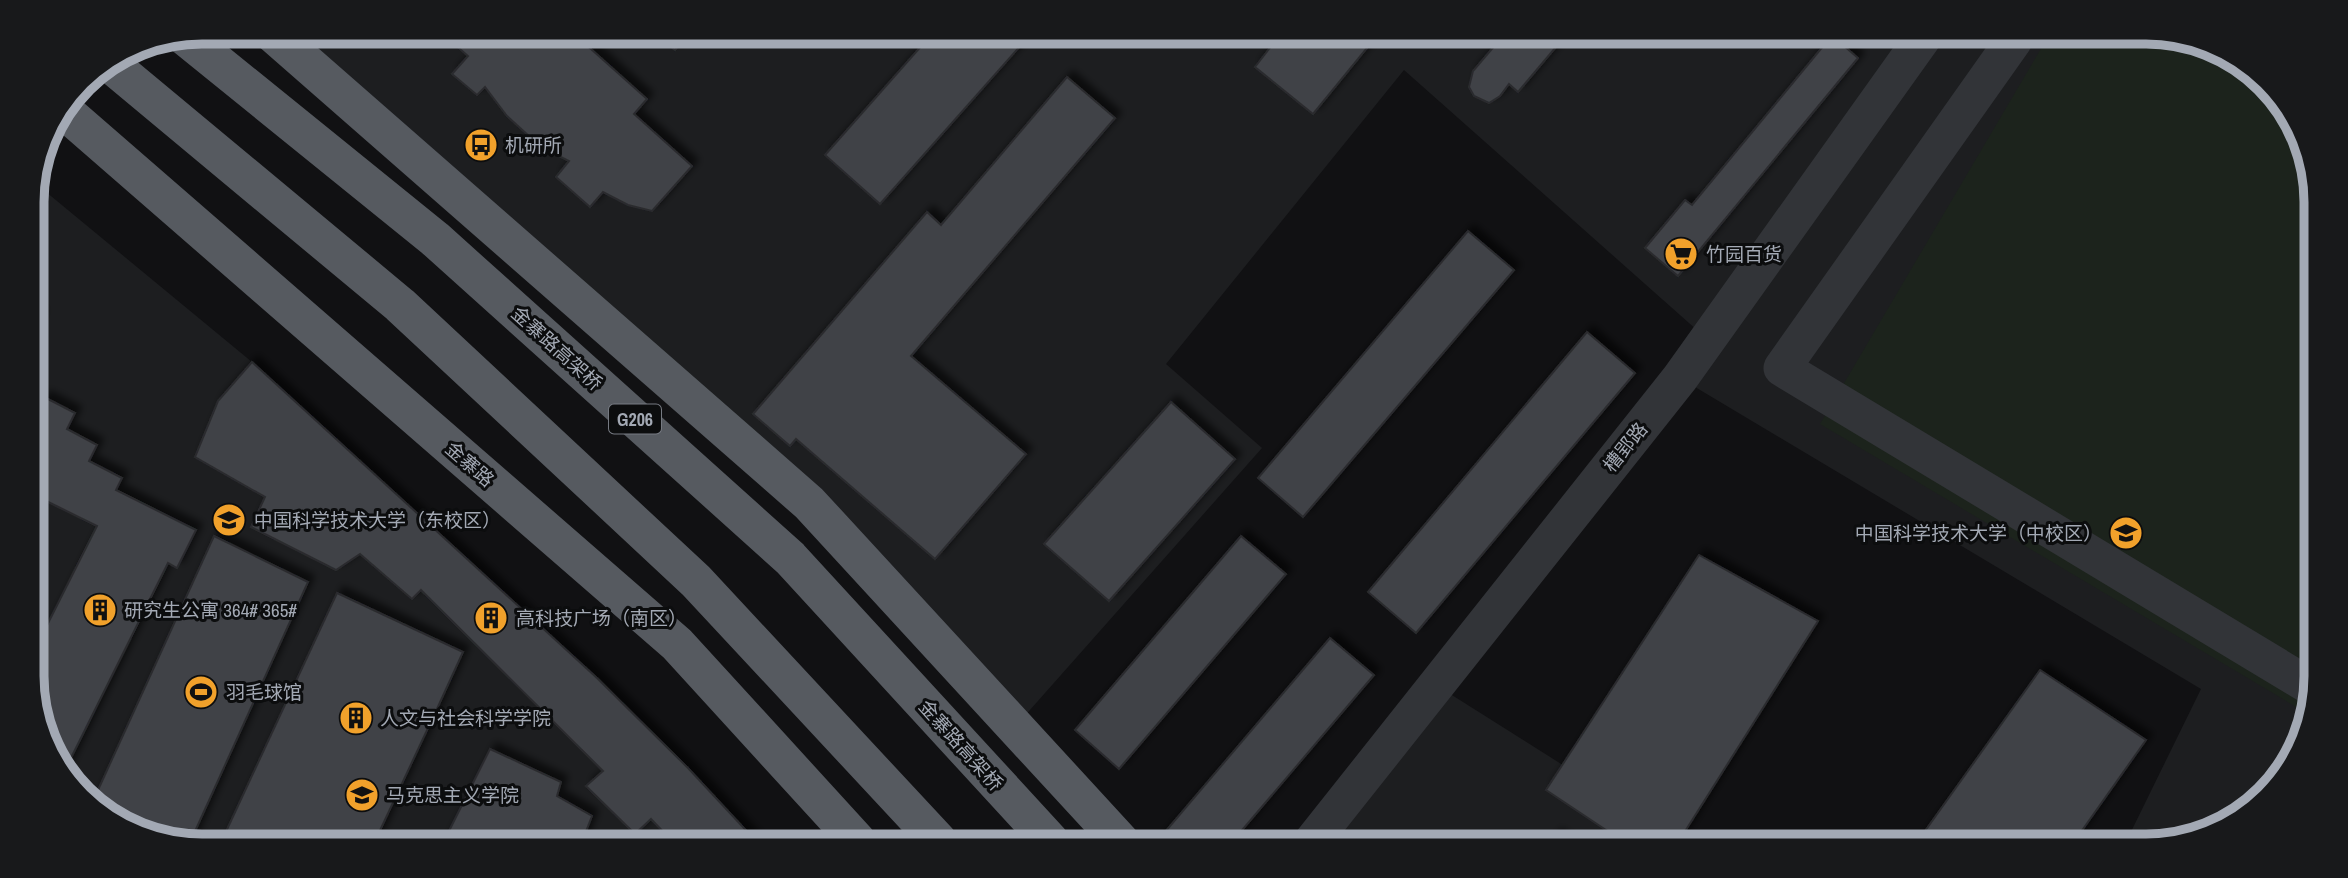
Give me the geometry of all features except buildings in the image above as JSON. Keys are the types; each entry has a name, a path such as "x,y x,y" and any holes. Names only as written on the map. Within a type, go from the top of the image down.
{"highway":[{"name":"金寨路高架桥","path":"195,44 435,239 790,558 1044,834"},
{"path":"285,44 809,503 1114,834"},
{"path":"116,69 400,304 655,543 695,581 931,834"},
{"name":"金寨路","path":"69,115 677,644 852,834"}],"street":[{"name":"槽郢路","path":"1318,834 1680,378 1918,44"},
{"path":"2011,44 1782,368 2304,682"}],"shaded area":[{"path":"285,44 1903,44 1912,52 1918,44 2167,45 2216,60 2250,83 2278,114 2296,151 2301,171 2304,202 2303,697 2288,746 2278,764 2258,788 2216,818 2177,831 2130,834 2201,689 1680,378 1707,339 1404,70 1166,364 1262,448 1015,727 809,503"},
{"name":"中国科学技术大学（中校区）","path":"2044,44 2167,45 2197,52 2234,70 2265,98 2278,114 2296,151 2303,181 2304,676 2300,709 1820,424"},
{"name":"中国科学技术大学（东校区）","path":"44,190 252,362 597,678 688,768 749,834 181,833 132,818 98,795 70,764 60,746 45,697"},
{"path":"1436,685 1672,834 1318,834"}],"place":[{"name":"机研所","path":"481,145"},
{"name":"竹园百货","path":"1681,254"},
{"name":"中国科学技术大学（东校区）","path":"229,520"},
{"name":"中国科学技术大学（中校区）","path":"2126,533"},
{"name":"研究生公寓 364# 365#","path":"100,610"},
{"name":"高科技广场（南区）","path":"491,618"},
{"name":"羽毛球馆","path":"201,692"},
{"name":"人文与社会科学学院","path":"356,718"},
{"name":"马克思主义学院","path":"362,795"}]}
